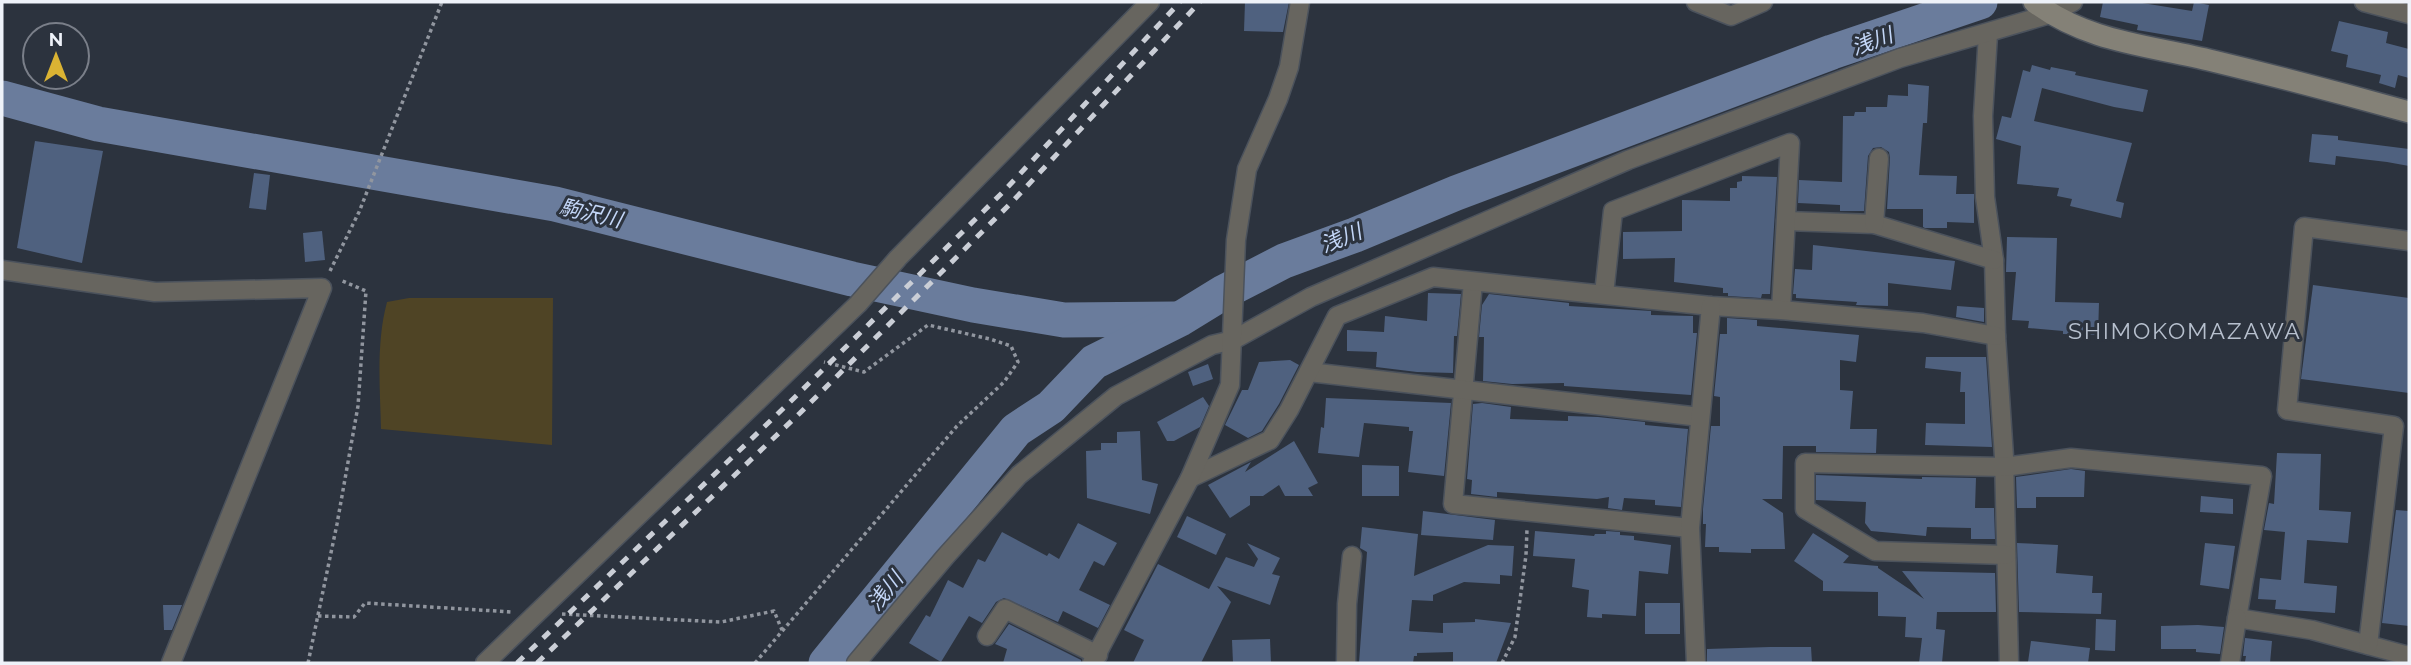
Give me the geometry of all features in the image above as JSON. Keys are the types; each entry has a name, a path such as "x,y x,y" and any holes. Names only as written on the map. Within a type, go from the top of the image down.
{"street":[{"path":"485,663 858,304 898,258 1150,2"},
{"path":"987,636 1005,609 1095,659 1190,478 1230,385 1236,240 1247,169 1289,67 1300,2"},
{"path":"1696,2 1731,16 1763,2"},
{"path":"856,663 945,557 1019,475 1116,396 1212,345 1233,340 1311,298 1628,160 1900,58 1989,34 2041,8 2073,2"},
{"path":"2364,2 2409,14"},
{"path":"2041,8 2078,29 2108,39 2210,60 2409,112"},
{"path":"1989,34 1983,116 1985,197 1994,260 2004,467 2009,663"},
{"path":"1604,294 1613,211 1790,143 1781,310"},
{"path":"1874,223 1880,158"},
{"path":"1786,220 1874,223 1994,260"},
{"path":"2368,645 2394,426 2287,410 2304,227 2409,241"},
{"path":"2,270 155,292 322,288 171,663"},
{"path":"1190,478 1270,440 1337,316 1433,277 1712,306 1923,323 1996,336"},
{"path":"1473,282 1453,504 1690,528"},
{"path":"1696,663 1690,528 1712,306"},
{"path":"1309,372 1700,417"},
{"path":"2006,555 1875,551 1805,509 1805,463 2004,467 2071,458 2262,477 2230,663"},
{"path":"1346,663 1347,604 1352,556"},
{"path":"2237,618 2312,630 2409,656"}],"path":[{"path":"308,663 358,406 366,291 328,275 359,212 442,2"},
{"path":"755,663 957,426 1004,382 1018,362 1011,346 928,325 864,372 803,357"},
{"path":"1502,663 1515,638 1526,555 1528,513"}],"shaded area":[{"path":"409,298 553,298 552,445 381,429 381,333 387,302"}],"building":[{"path":"1245,2 1289,2 1283,32 1244,31"},
{"path":"2103,2 2136,2 2192,11 2194,2 2209,5 2202,41 2137,30 2138,25 2100,17"},
{"path":"2339,21 2388,32 2386,43 2409,49 2409,78 2398,75 2395,88 2379,83 2381,75 2346,67 2348,55 2331,51"},
{"path":"2032,65 2050,70 2051,67 2076,72 2075,75 2148,90 2143,112 2042,88 2034,121 2132,143 2116,201 2124,203 2121,218 2070,206 2072,199 2057,196 2059,188 2017,184 2021,146 1996,139 2002,116 2011,118 2023,70 2030,72"},
{"path":"1908,84 1929,86 1927,123 1923,123 1919,175 1957,176 1956,194 1974,194 1974,223 1947,222 1947,228 1925,228 1923,209 1887,209 1890,158 1889,152 1881,147 1873,148 1868,156 1864,211 1840,211 1840,205 1798,203 1799,180 1842,182 1843,116 1866,112 1866,107 1887,107 1888,95 1908,96"},
{"path":"2312,134 2409,149 2409,166 2336,156 2335,165 2309,162"},
{"path":"35,141 103,151 82,263 17,248"},
{"path":"254,173 270,175 266,210 249,208"},
{"path":"1742,176 1777,177 1770,294 1762,294 1761,298 1728,296 1728,293 1723,293 1723,288 1674,282 1675,258 1623,259 1623,232 1682,231 1682,200 1730,201 1730,188 1737,188 1737,182 1742,181"},
{"path":"322,231 325,260 305,262 303,233"},
{"path":"2007,237 2057,238 2055,302 2099,303 2098,335 2063,334 2063,331 2028,328 2029,321 2012,320 2016,272 2006,272"},
{"path":"1813,245 1955,261 1951,290 1888,283 1888,306 1796,298 1796,294 1793,294 1795,269 1812,270"},
{"path":"2313,285 2409,298 2409,393 2301,379"},
{"path":"1428,293 1461,294 1457,336 1454,336 1453,373 1376,367 1377,352 1347,351 1347,330 1384,332 1385,316 1427,321"},
{"path":"1489,294 1569,303 1569,306 1651,311 1651,315 1693,316 1693,333 1697,333 1691,395 1564,386 1564,383 1512,384 1483,381 1484,337 1479,337 1482,305"},
{"path":"1957,306 1984,308 1984,322 1956,317"},
{"path":"1727,318 1757,320 1757,326 1859,335 1856,362 1840,360 1840,390 1853,391 1850,429 1877,429 1876,453 1816,452 1816,446 1783,446 1782,499 1762,499 1783,513 1785,549 1751,549 1751,553 1719,552 1719,547 1705,547 1706,524 1703,524 1703,509 1711,426 1720,426 1720,397 1714,396 1720,334 1727,334"},
{"path":"1926,357 1986,357 1992,447 1925,445 1926,423 1965,424 1965,392 1960,392 1961,372 1925,368"},
{"path":"1290,360 1299,365 1262,431 1248,438 1225,425 1242,390 1248,390 1259,362"},
{"path":"1208,364 1213,379 1193,386 1188,372"},
{"path":"1203,397 1209,406 1200,427 1174,441 1167,441 1157,422"},
{"path":"1326,398 1451,403 1444,476 1408,472 1413,431 1409,431 1409,427 1364,423 1359,457 1318,453 1321,427 1324,428"},
{"path":"1473,404 1511,407 1510,419 1568,421 1568,416 1598,417 1688,429 1681,507 1655,505 1655,500 1624,498 1622,510 1608,508 1609,497 1597,499 1497,492 1497,497 1471,494 1472,480 1467,479"},
{"path":"1140,431 1142,480 1158,484 1150,514 1087,498 1086,451 1101,450 1101,443 1117,443 1117,432"},
{"path":"1294,441 1318,483 1308,488 1313,496 1285,496 1279,485 1263,496 1250,496 1250,505 1230,518 1208,485 1251,462 1245,472"},
{"path":"2277,453 2321,454 2319,510 2351,512 2348,543 2307,540 2304,583 2337,586 2335,613 2275,609 2276,600 2258,599 2260,578 2281,580 2285,532 2264,530 2269,503 2274,504"},
{"path":"1362,465 1399,466 1399,496 1362,496"},
{"path":"2071,469 2085,471 2084,497 2036,497 2036,508 2017,508 2016,477"},
{"path":"1816,475 1976,478 1975,508 1994,508 1995,539 1971,539 1971,528 1927,527 1926,536 1871,531 1865,523 1866,502 1816,500"},
{"path":"2201,496 2233,499 2233,514 2200,512"},
{"path":"2396,510 2409,511 2409,626 2382,623"},
{"path":"1423,511 1495,520 1493,540 1421,535"},
{"path":"1187,516 1226,534 1216,555 1177,537"},
{"path":"1078,523 1117,543 1104,566 1094,561 1079,590 1110,605 1098,628 1063,611 1058,622 1004,598 996,602 982,623 969,616 941,662 909,643 926,615 930,617 948,580 963,588 978,559 985,562 1002,532 1047,556 1049,553 1059,559"},
{"path":"1362,527 1418,534 1414,576 1488,545 1514,546 1512,576 1500,575 1500,584 1464,582 1433,595 1433,601 1412,600 1409,631 1443,633 1443,623 1475,622 1475,619 1511,623 1496,663 1453,663 1453,652 1417,653 1413,663 1359,663 1367,552 1360,548"},
{"path":"1535,531 1594,536 1606,534 1606,531 1620,532 1620,535 1634,536 1634,540 1671,545 1668,574 1639,571 1636,616 1602,614 1602,618 1587,617 1589,590 1572,587 1575,559 1533,556"},
{"path":"1813,533 1849,556 1843,563 1878,566 1924,599 1902,571 1995,573 1996,612 1937,612 1936,629 1945,630 1942,663 1919,663 1922,638 1905,637 1906,617 1878,616 1878,592 1823,591 1823,581 1794,561"},
{"path":"1247,543 1280,558 1272,574 1280,576 1270,605 1217,586 1231,602 1201,663 1133,663 1144,640 1124,630 1158,564 1209,589 1226,557 1254,567 1258,559"},
{"path":"2017,543 2058,545 2056,573 2093,576 2092,593 2102,593 2101,614 2019,612"},
{"path":"2205,543 2235,546 2229,589 2200,585"},
{"path":"1645,603 1680,603 1680,634 1645,634"},
{"path":"163,605 182,605 172,630 164,630"},
{"path":"2096,619 2116,620 2115,651 2095,650"},
{"path":"1009,624 1081,660 1081,663 1003,663 1007,649 995,644"},
{"path":"2161,626 2224,627 2220,654 2196,652 2196,649 2161,649"},
{"path":"2245,638 2272,641 2270,663 2245,662"},
{"path":"1270,639 1271,663 1233,663 1232,640"},
{"path":"2031,641 2090,648 2088,663 2028,662"},
{"path":"1811,647 1812,663 1707,663 1707,649"}],"waterway":[{"name":"浅川","path":"826,663 1016,430 1051,407 1094,362 1180,319 1224,292 1284,261 1456,193 1832,52 1980,2"},
{"name":"駒沢川","path":"2,98 98,124 555,204 852,279 973,305 1064,320 1175,319"}],"railway":[{"path":"517,663 789,403 1004,191 1180,2"},
{"path":"537,663 800,413 1012,202 1200,2"}],"district":[{"name":"SHIMOKOMAZAWA","path":"2185,330"}]}
